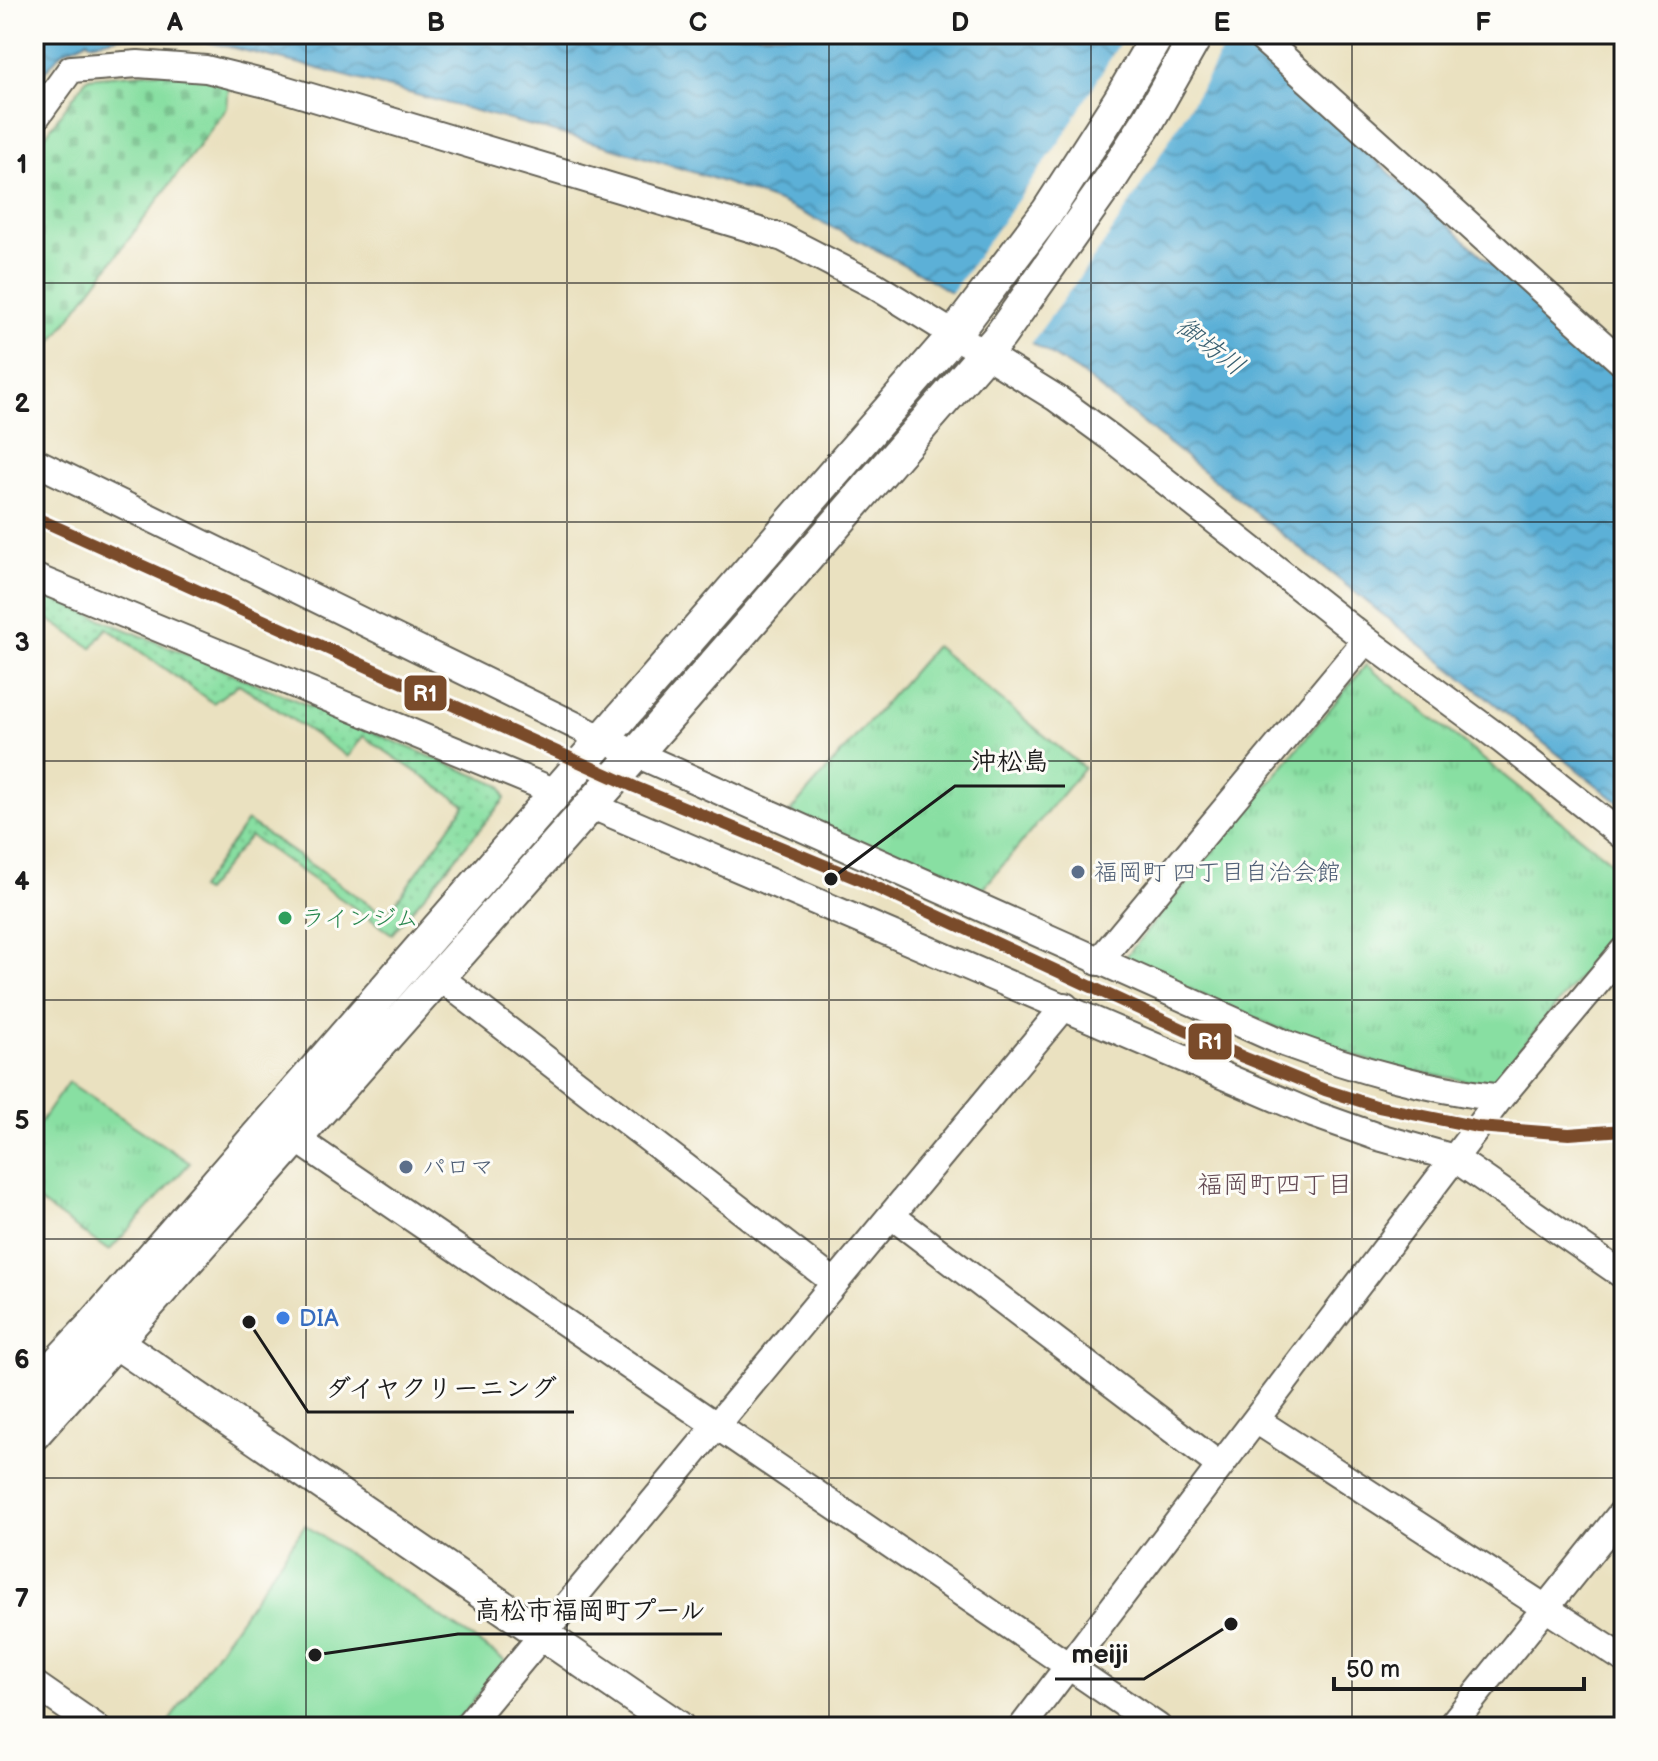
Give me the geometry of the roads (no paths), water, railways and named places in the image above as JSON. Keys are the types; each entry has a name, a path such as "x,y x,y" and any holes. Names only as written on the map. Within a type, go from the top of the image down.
{"street":[{"path":"34,1434 104,1334 556,792 962,324 1056,200 1158,34"},
{"path":"34,1388 104,1334 295,1138 992,345 1112,177 1197,34"},
{"path":"1257,34 1624,364"},
{"path":"34,120 71,69 138,64 206,69 304,95 783,238 874,285 962,324 992,345 1366,640 1503,741 1624,837"},
{"path":"34,461 635,754 1284,1043 1387,1078 1500,1098"},
{"path":"34,577 556,792"},
{"path":"1098,962 1366,640"},
{"path":"590,805 1313,1114 1375,1136 1454,1158 1624,1276"},
{"path":"1022,1727 1500,1098 1624,950"},
{"path":"438,976 834,1282"},
{"path":"466,1727 1065,1006"},
{"path":"295,1138 1158,1727"},
{"path":"892,1216 1219,1465"},
{"path":"104,1334 678,1727"},
{"path":"1256,1420 1624,1659"},
{"path":"1450,1727 1624,1510"},
{"path":"34,1684 96,1727"}],"water":[{"path":"34,34 150,34 90,43 88,40 62,52 34,84"},
{"name":"御坊川","path":"150,34 1235,34 1624,383 1624,807 1079,372 916,271 844,233 784,204 607,146 297,63 191,38"}],"place":[{"name":"福岡町 四丁目自治会館","path":"1078,872"},
{"name":"沖松島","path":"831,879"},
{"name":"ラインジム","path":"285,918"},
{"name":"パロマ","path":"406,1167"},
{"name":"DIA","path":"283,1318"},
{"name":"ダイヤクリーニング","path":"249,1322"},
{"name":"meiji","path":"1231,1624"},
{"name":"高松市福岡町プール","path":"315,1655"}],"district":[{"name":"福岡町四丁目","path":"1275,1185"}]}
